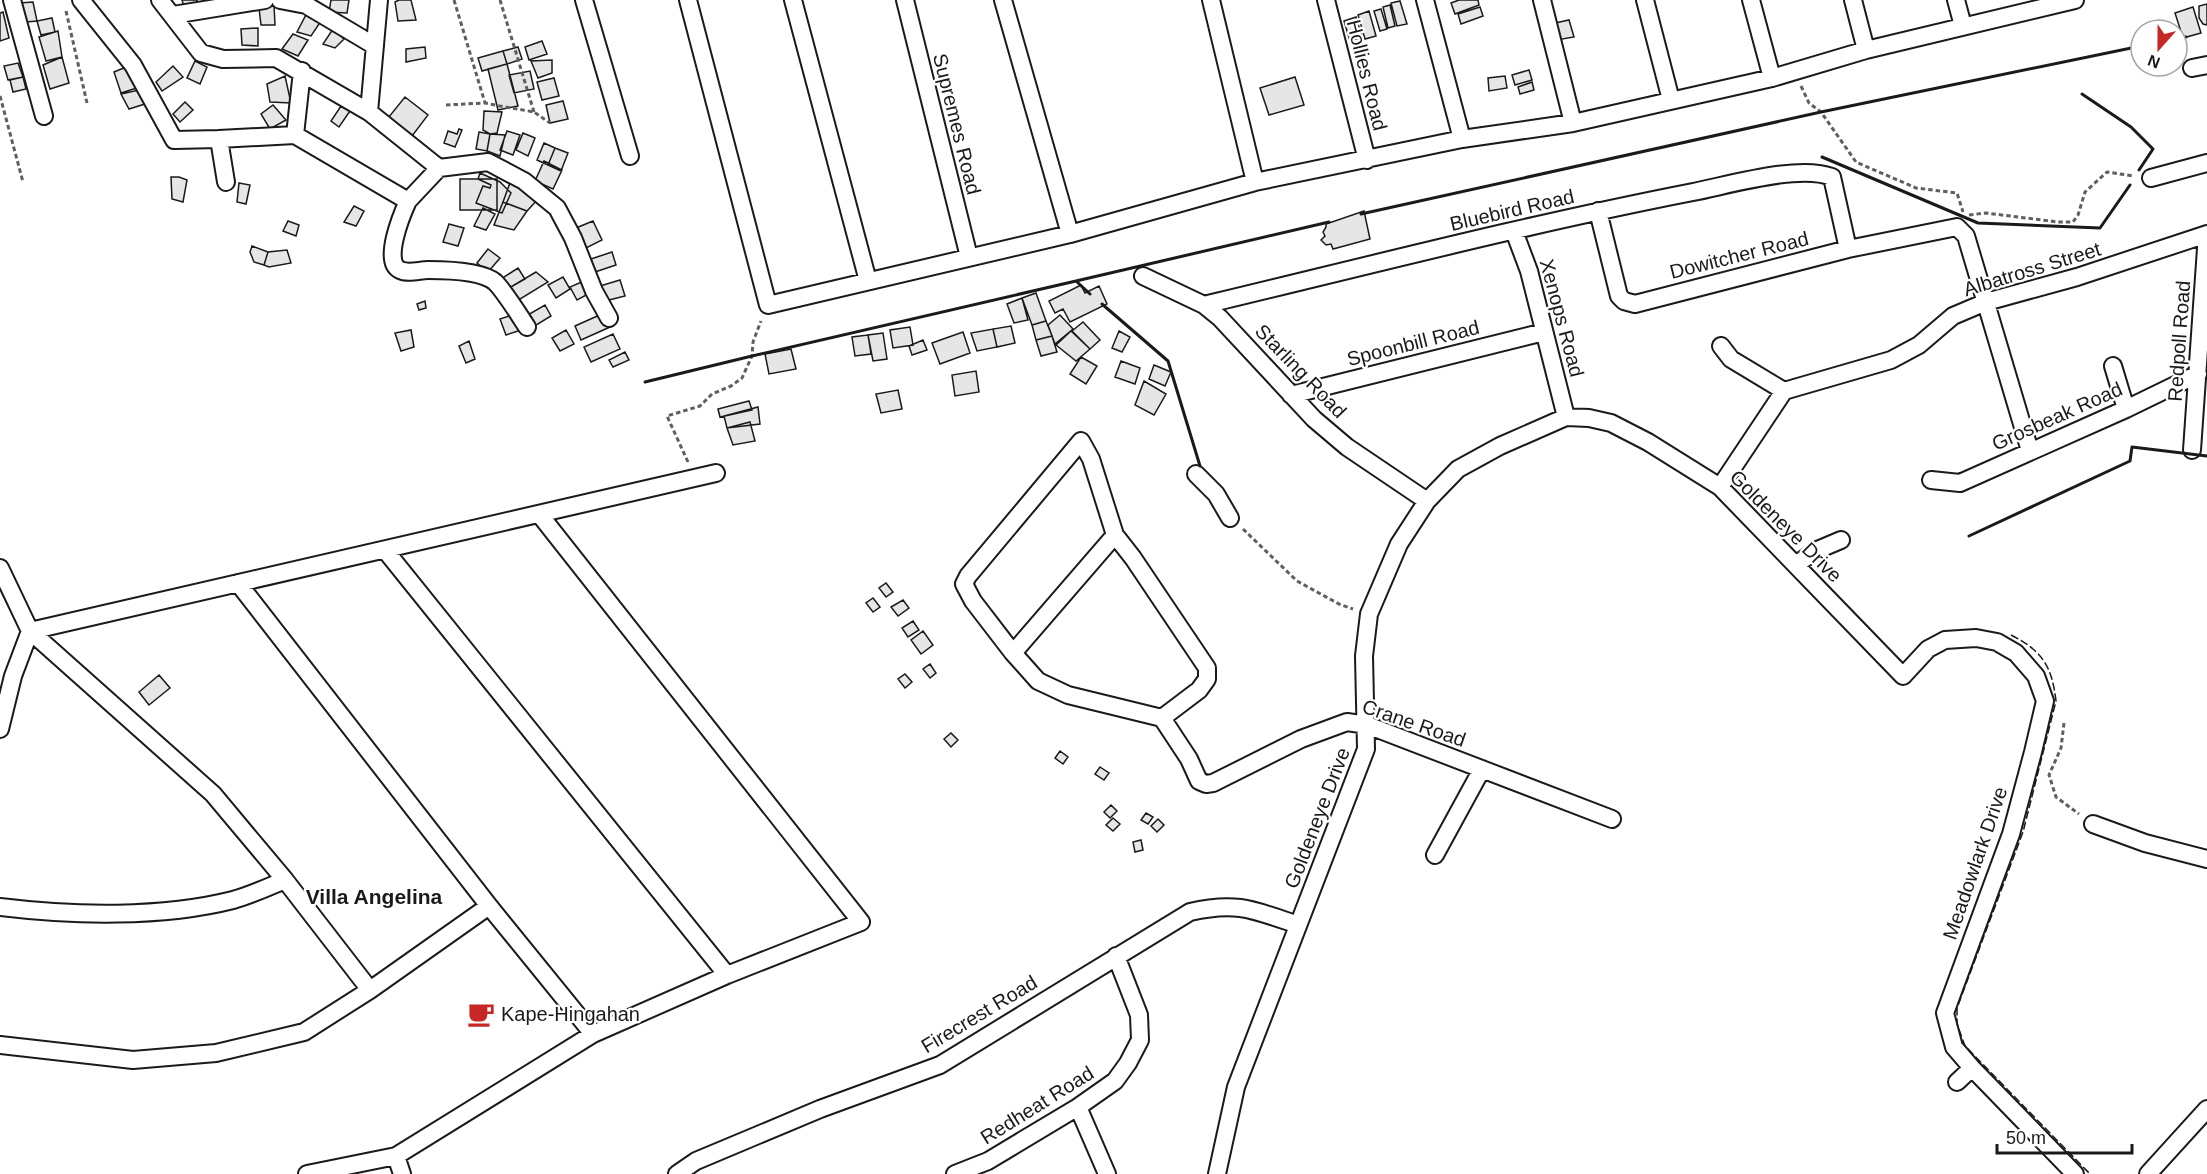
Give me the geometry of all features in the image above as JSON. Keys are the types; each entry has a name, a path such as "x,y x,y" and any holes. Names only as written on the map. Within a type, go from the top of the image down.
{"street":[{"path":"12,0 44,116"},
{"path":"81,0 133,65 174,140 296,135 408,201"},
{"path":"160,0 201,53 223,59 276,58 302,71 369,112 439,168"},
{"path":"173,15 265,0"},
{"path":"280,0 306,5 375,46"},
{"path":"369,112 379,0"},
{"path":"584,0 630,156"},
{"path":"688,0 768,305 1070,234 1255,183 1462,139 1573,123 1772,78 1866,50 2075,0"},
{"path":"793,0 868,281"},
{"name":"Supremes Road","path":"905,0 969,257"},
{"path":"1003,0 1070,234"},
{"path":"1211,0 1255,183"},
{"name":"Hollies Road","path":"1326,0 1367,160"},
{"path":"1425,0 1462,139"},
{"path":"1542,0 1573,123"},
{"path":"1645,0 1671,100"},
{"path":"1750,0 1772,78"},
{"path":"1853,0 1866,50"},
{"path":"1956,0 1963,26"},
{"path":"296,135 302,71"},
{"path":"219,139 226,182"},
{"path":"527,327 494,282 479,275 398,269 393,250 400,218 408,201 439,168 488,162 524,181 556,208 573,238 594,291 609,318"},
{"path":"2151,178 2207,163"},
{"name":"Bluebird Road","path":"1204,304 1598,211 1781,174 1821,172 1832,177 1848,249"},
{"name":"Dowitcher Road","path":"1598,211 1619,296 1624,301 1635,304 1961,220"},
{"path":"1961,220 2030,451"},
{"name":"Xenops Road","path":"1514,231 1529,272 1566,417"},
{"name":"Albatross Street","path":"1784,391 1891,360 1919,345 1953,316 1986,302 2077,277 2207,234"},
{"name":"Redpoll Road","path":"2192,450 2207,234"},
{"name":"Starling Road","path":"1143,276 1204,304 1220,318 1314,419 1347,447 1427,501"},
{"name":"Spoonbill Road","path":"1291,395 1544,332"},
{"path":"1720,487 1784,391 1731,359 1721,346"},
{"path":"2113,366 2126,409"},
{"name":"Grosbeak Road","path":"1931,480 1960,483 2126,409 2198,374"},
{"name":"Goldeneye Drive","path":"1217,1174 1236,1087 1366,749 1364,656 1369,614 1399,544 1427,501 1458,469 1500,446 1566,417 1589,418 1611,423 1648,442 1720,487 1904,676"},
{"path":"1081,441 1091,459 1115,535 1207,668 1207,680 1199,690 1162,718 1068,695 1038,681 1013,653 973,601 964,584 968,576 1081,441"},
{"path":"30,631 716,473"},
{"path":"1196,474 1216,494 1230,518"},
{"path":"307,1174 396,1156 593,1034 727,975 861,922 540,515"},
{"path":"1013,653 1115,535"},
{"path":"1797,564 1815,551 1841,540"},
{"path":"385,550 727,975"},
{"path":"0,568 30,631 213,794 285,880 370,990"},
{"path":"238,583 489,906 593,1034"},
{"path":"0,729 13,676 30,631"},
{"name":"Meadowlark Drive","path":"1904,676 1928,649 1945,640 1976,638 1997,642 2016,653 2036,676 2045,701 2011,834 1945,1013 1954,1047 2075,1174"},
{"name":"Crane Road","path":"1162,718 1189,759 1199,781 1206,784 1214,783 1301,739 1347,722 1367,725 1612,819"},
{"path":"1435,855 1482,770"},
{"path":"2093,824 2145,843 2207,859"},
{"path":"0,907 48,913 116,913 189,909 235,899 285,880"},
{"path":"0,1045 133,1060 216,1053 304,1032 370,990 489,906"},
{"name":"Firecrest Road","path":"677,1174 696,1161 810,1113 940,1065 1190,912 1215,906 1246,907 1298,925"},
{"name":"Redheat Road","path":"955,1174 991,1168 1115,1081 1140,1040 1139,1015 1116,956"},
{"path":"1957,1082 1972,1068"},
{"path":"1078,1107 1107,1174"},
{"path":"2148,1174 2207,1109"},
{"path":"396,1156 402,1174"}],"path":[{"path":"64,0 87,103"},
{"path":"454,0 485,103"},
{"path":"500,0 534,112"},
{"path":"1772,78 1798,81 1809,103 1821,112 1856,162 1916,188 1957,193 1961,220 1986,213 2073,222 2078,215 2085,192 2107,172 2151,178"},
{"path":"0,96 23,182"},
{"path":"446,105 485,103 534,112 550,123"},
{"path":"690,479 687,459 667,416 700,406 712,394 731,386 742,378 752,356 753,342 768,305"},
{"path":"1230,518 1258,541 1297,581 1339,604 1369,614"},
{"path":"2064,723 2061,748 2049,776 2056,797 2093,824"}],"building":[{"path":"182,0 197,0 198,5 184,7"},
{"path":"331,0 349,0 347,13 329,12"},
{"path":"411,0 416,20 398,21 395,2"},
{"path":"1459,0 1478,0 1479,5 1455,14 1451,3"},
{"path":"1400,1 1407,24 1397,26 1391,3"},
{"path":"33,2 37,21 26,22 19,3"},
{"path":"2207,4 2207,25 2203,24 2199,18 2199,6"},
{"path":"274,5 275,25 261,25 259,8"},
{"path":"1390,5 1395,26 1388,28 1383,7"},
{"path":"1480,7 1483,16 1461,24 1458,14"},
{"path":"2193,7 2201,33 2189,36 2189,18 2177,18 2175,13"},
{"path":"1381,9 1387,29 1380,31 1374,11"},
{"path":"308,11 323,18 311,36 297,32"},
{"path":"1369,11 1376,36 1365,39 1358,15"},
{"path":"3,12 9,38 0,41 0,13"},
{"path":"1356,17 1362,37 1350,41 1344,21"},
{"path":"52,18 55,32 41,35 37,21"},
{"path":"1569,20 1574,37 1551,41 1546,25"},
{"path":"258,28 258,46 242,45 241,29"},
{"path":"333,29 344,39 335,48 323,44"},
{"path":"58,31 62,57 46,61 39,37"},
{"path":"293,34 308,40 298,56 282,49"},
{"path":"542,41 547,54 529,60 525,47"},
{"path":"425,47 426,58 406,62 406,49"},
{"path":"518,47 522,59 507,64 503,51"},
{"path":"503,51 507,64 482,71 478,58"},
{"path":"62,57 69,83 50,89 43,65"},
{"path":"552,60 552,73 538,78 531,61"},
{"path":"195,61 207,67 200,84 187,78"},
{"path":"18,63 23,77 8,80 4,66"},
{"path":"507,64 518,106 498,110 488,69"},
{"path":"131,65 140,87 121,93 114,72"},
{"path":"173,66 183,77 162,91 156,82"},
{"path":"1529,70 1532,80 1515,85 1512,75"},
{"path":"530,71 534,89 514,93 509,75"},
{"path":"285,76 291,103 270,102 267,84"},
{"path":"1505,76 1507,88 1489,91 1488,78"},
{"path":"23,77 26,89 13,92 10,80"},
{"path":"1295,77 1304,105 1269,115 1260,88"},
{"path":"554,78 559,96 542,100 537,82"},
{"path":"1532,82 1534,90 1520,94 1518,87"},
{"path":"139,90 145,104 129,109 121,94"},
{"path":"405,97 428,115 412,136 388,118"},
{"path":"563,101 568,119 550,123 546,105"},
{"path":"185,102 193,110 180,122 173,114"},
{"path":"273,105 286,120 270,129 261,114"},
{"path":"341,106 350,111 339,127 331,121"},
{"path":"484,111 502,112 497,133 490,134 483,130"},
{"path":"459,129 462,130 455,147 444,143 448,131 457,134"},
{"path":"507,131 520,135 513,155 500,150"},
{"path":"479,132 490,134 487,151 476,149"},
{"path":"523,133 535,138 528,156 516,150"},
{"path":"490,134 505,135 500,156 487,151"},
{"path":"544,143 555,148 548,165 537,160"},
{"path":"555,148 568,153 561,171 548,165"},
{"path":"544,161 562,170 553,189 535,181"},
{"path":"480,173 500,182 511,193 502,213 476,203 483,186 490,188 491,185 478,179"},
{"path":"171,177 187,180 183,202 172,199"},
{"path":"460,179 497,179 497,210 460,210"},
{"path":"511,180 539,198 527,211 503,202"},
{"path":"239,183 250,185 246,204 237,202"},
{"path":"503,202 527,211 514,230 494,225"},
{"path":"354,206 364,211 356,226 344,222"},
{"path":"483,208 495,214 486,230 474,226"},
{"path":"1364,211 1370,239 1333,249 1331,244 1326,245 1321,240 1325,236 1323,232 1326,224"},
{"path":"288,221 299,225 296,236 283,231"},
{"path":"593,221 602,240 586,248 576,228"},
{"path":"449,224 464,228 458,246 443,242"},
{"path":"252,246 268,252 264,265 254,262 250,252"},
{"path":"488,249 500,258 488,272 477,263"},
{"path":"287,250 291,263 269,267 264,265 268,252"},
{"path":"612,252 616,265 595,272 591,259"},
{"path":"518,268 525,279 504,291 498,281"},
{"path":"536,272 548,282 512,304 504,291"},
{"path":"563,277 570,289 556,298 548,285"},
{"path":"586,280 592,292 577,300 570,287"},
{"path":"620,280 625,296 605,301 600,286"},
{"path":"1081,285 1085,293 1099,286 1107,304 1070,322 1063,309 1055,313 1049,301"},
{"path":"1036,293 1046,321 1032,325 1022,298"},
{"path":"1022,298 1028,320 1014,323 1007,304"},
{"path":"425,301 426,308 419,310 417,304"},
{"path":"545,305 551,316 533,327 526,316"},
{"path":"604,313 610,327 581,340 575,326"},
{"path":"515,314 521,330 506,335 500,319"},
{"path":"1060,315 1073,329 1055,344 1048,325"},
{"path":"1046,321 1052,336 1036,340 1032,325"},
{"path":"1083,322 1100,340 1090,349 1072,331"},
{"path":"1011,326 1015,343 997,347 993,329"},
{"path":"910,327 913,345 893,348 890,330"},
{"path":"993,329 997,347 977,351 971,333"},
{"path":"411,330 414,347 401,351 395,333"},
{"path":"566,330 574,344 560,351 552,338"},
{"path":"1071,331 1090,349 1076,361 1056,345"},
{"path":"1119,331 1130,337 1122,352 1112,348"},
{"path":"963,332 970,353 940,364 932,343"},
{"path":"883,333 887,359 873,361 868,335"},
{"path":"613,334 620,349 591,362 584,347"},
{"path":"868,335 871,354 855,356 852,337"},
{"path":"1052,336 1057,352 1041,356 1036,340"},
{"path":"923,340 927,350 912,355 909,346"},
{"path":"469,341 475,359 466,363 459,346"},
{"path":"791,349 796,369 769,374 765,354"},
{"path":"625,352 629,360 613,367 609,360"},
{"path":"1081,357 1097,366 1086,384 1070,374"},
{"path":"1121,361 1140,368 1135,384 1115,377"},
{"path":"1154,365 1171,372 1165,386 1149,379"},
{"path":"976,371 979,392 955,396 952,375"},
{"path":"1144,381 1166,394 1154,415 1135,405"},
{"path":"898,390 902,409 881,413 876,394"},
{"path":"749,401 752,410 720,417 718,409"},
{"path":"758,407 760,424 727,428 724,416"},
{"path":"750,422 755,441 733,445 727,428"},
{"path":"886,583 893,592 886,597 879,588"},
{"path":"873,598 880,607 873,612 866,603"},
{"path":"903,600 909,608 898,616 891,607"},
{"path":"913,621 919,630 908,637 902,628"},
{"path":"923,631 933,645 921,654 911,640"},
{"path":"930,664 936,673 930,678 923,669"},
{"path":"905,674 912,682 905,688 898,679"},
{"path":"159,675 170,688 149,705 139,692"},
{"path":"951,733 958,740 951,747 944,739"},
{"path":"1060,751 1068,757 1063,764 1055,758"},
{"path":"1100,767 1109,773 1104,780 1095,774"},
{"path":"1111,805 1117,811 1110,818 1104,812"},
{"path":"1146,813 1153,817 1148,824 1141,820"},
{"path":"1113,818 1120,824 1113,831 1106,825"},
{"path":"1158,819 1164,825 1157,832 1151,826"},
{"path":"1141,840 1143,850 1135,852 1133,842"}],"fence":[{"path":"2011,635 2031,647 2044,661 2052,679 2056,701 2023,832 1957,1008 1957,1024 1965,1046 2090,1174"}],"wall":[{"path":"1361,214 1821,112 2129,48"},
{"path":"2082,94 2131,127 2153,149 2139,170"},
{"path":"1822,157 1978,223 2100,228 2130,185"},
{"path":"1090,294 1076,281 1329,222"},
{"path":"645,382 1076,281"},
{"path":"1102,304 1168,361 1200,466"},
{"path":"1969,536 2130,461 2132,447 2207,456"}],"place":[{"name":"Kape-Hingahan","path":"481,1014"}],"district":[{"name":"Villa Angelina","path":"374,896"}]}
